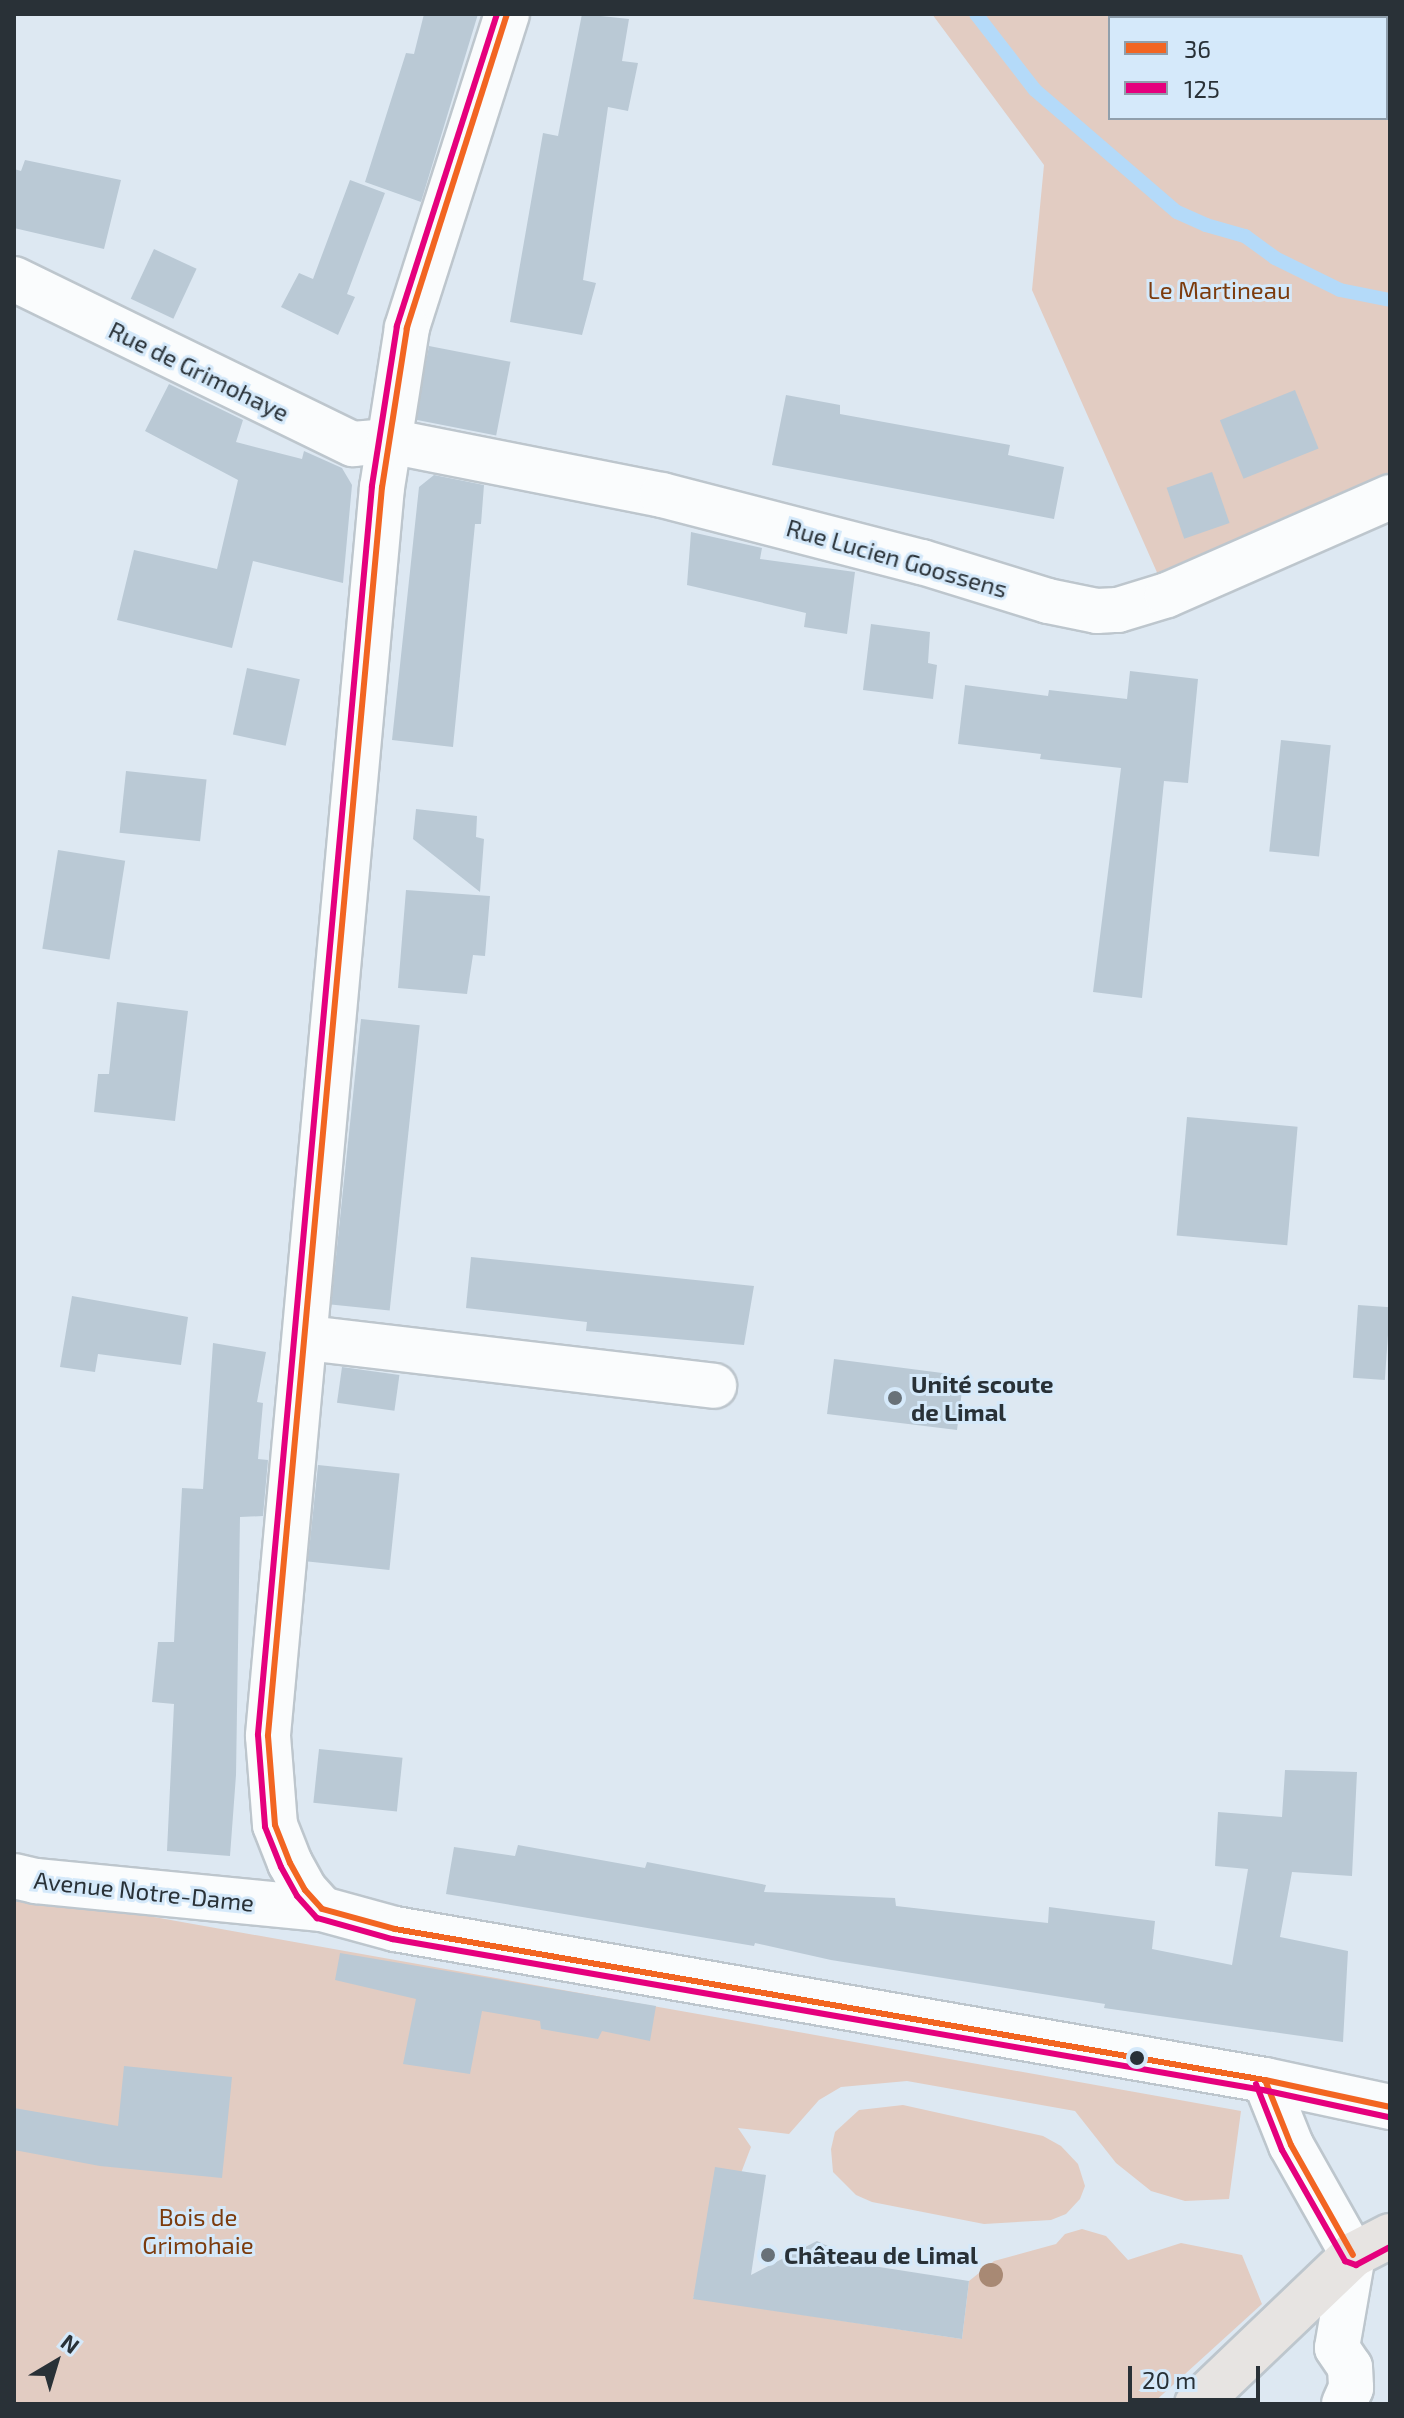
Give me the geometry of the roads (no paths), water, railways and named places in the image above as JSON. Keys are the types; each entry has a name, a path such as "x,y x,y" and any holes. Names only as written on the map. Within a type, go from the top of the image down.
{"main road":[{"path":"1197,2404 1371,2246"}],"street":[{"path":"322,1909 305,1890 275,1825 268,1736 389,441 407,328 507,14"},
{"name":"Rue de Grimohaye","path":"14,279 353,444 389,441"},
{"name":"Rue Lucien Goossens","path":"389,441 662,495 922,562 1048,601 1097,611 1118,610 1167,595 1390,497"},
{"path":"307,1338 714,1386"},
{"name":"Avenue Notre-Dame","path":"14,1876 36,1881 322,1909 395,1929 1265,2080 1390,2107"},
{"path":"1265,2080 1291,2145 1371,2246 1337,2348 1350,2367 1351,2388 1344,2404"}],"waterway":[{"path":"976,14 1035,90 1177,212 1206,225 1245,236 1275,258 1340,290 1390,300"}],"place":[{"name":"Unité scoute de Limal","path":"895,1398"},
{"name":"Château de Limal","path":"768,2255"}],"park label":[{"name":"Le Martineau","path":"1219,290"},
{"name":"Bois de Grimohaie","path":"198,2231"}]}
